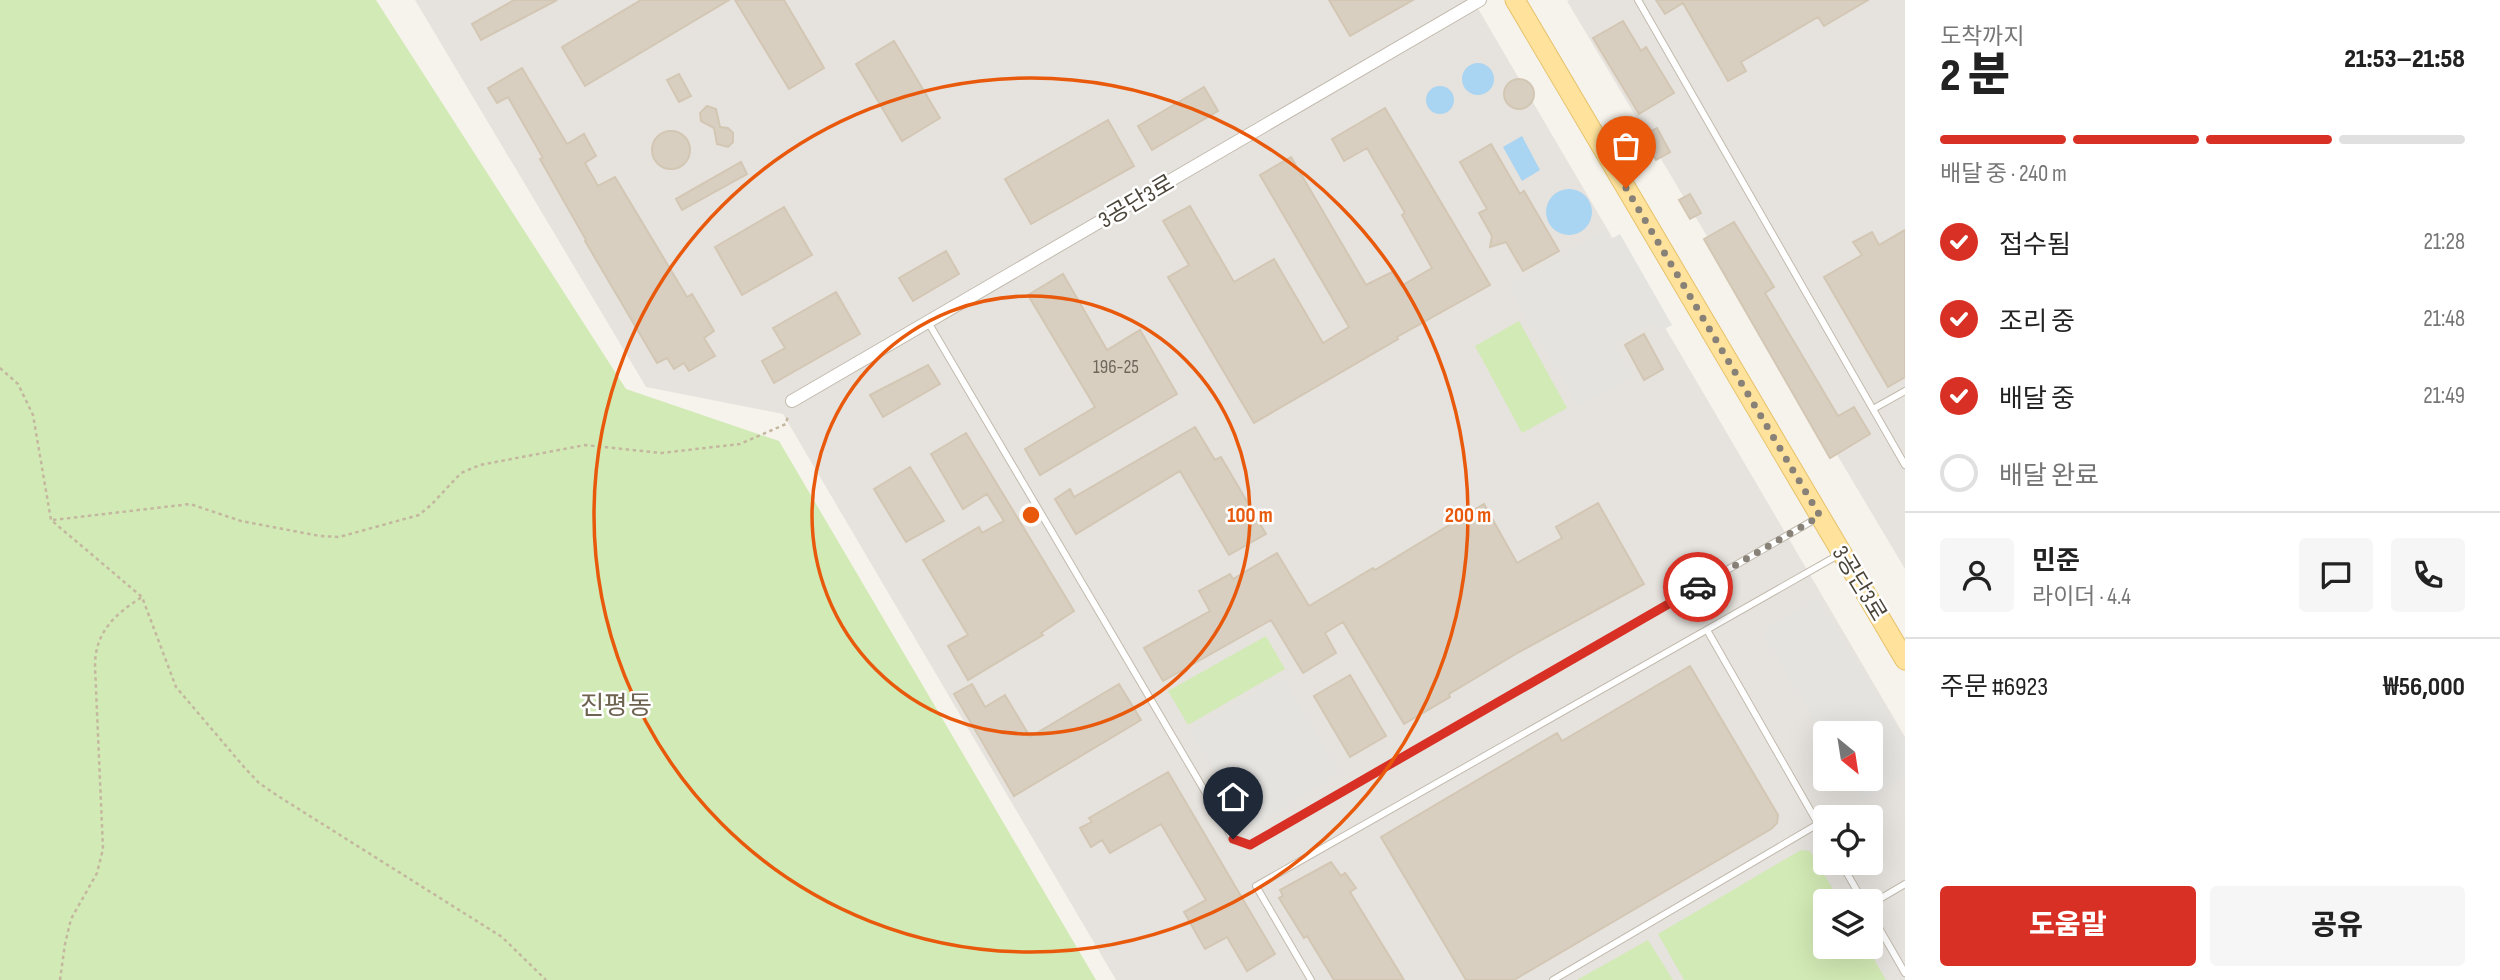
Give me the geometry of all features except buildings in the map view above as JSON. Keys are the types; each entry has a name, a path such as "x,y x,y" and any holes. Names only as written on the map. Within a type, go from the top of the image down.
{"main road":[{"name":"3공단3로","path":"1515,0 1905,660"}],"street":[{"name":"3공단3로","path":"792,401 1480,0"}],"lane":[{"path":"1638,0 1905,465"},
{"path":"928,322 1233,839 1250,845 1820,516"},
{"path":"1873,410 1905,391"},
{"path":"1311,980 1256,886 1842,553"},
{"path":"1707,630 1813,815"},
{"path":"1553,980 1813,827"},
{"path":"1883,897 1905,884"},
{"path":"1883,935 1905,973"}],"path":[{"path":"0,369 18,384 33,415 51,520 142,597 176,687 259,783 502,937 546,980"},
{"path":"51,520 190,504 241,521 339,537 419,515 461,474 480,465 585,445 661,453 740,444 786,424 792,401"},
{"path":"60,980 71,919 97,873 103,849 96,647 111,619 142,597"}],"shaded area":[{"path":"415,0 1473,0 1905,737 1905,980 1116,980 783,414 646,387"},
{"path":"1905,0 1905,569 1567,1"},
{"path":"1604,231 1609,240 1620,234 1672,325 1659,332 1653,322 1615,344 1633,376 1578,407 1508,286"},
{"path":"1818,598 1905,742 1905,776 1883,789 1883,721 1815,721 1762,632"},
{"path":"1282,677 1340,772 1255,825 1245,823 1190,730"},
{"path":"1857,791 1880,791 1863,801"}],"green space":[{"path":"0,0 376,0 626,389 779,441 1096,980 0,980"},
{"path":"1519,321 1567,408 1522,433 1475,346"},
{"path":"1266,636 1285,669 1188,725 1168,691"},
{"path":"1801,850 1810,851 1813,856 1813,875 1824,875 1833,889 1813,889 1813,959 1874,959 1886,980 1684,980 1658,934"},
{"path":"1648,940 1673,980 1577,980"}],"water":[{"path":"1478,63 1489,68 1494,79 1489,90 1478,95 1467,90 1462,79 1467,68"},
{"path":"1440,86 1450,90 1454,100 1450,110 1440,114 1430,110 1426,100 1430,90"},
{"path":"1522,136 1540,170 1522,181 1503,147"},
{"path":"1569,189 1585,196 1592,212 1585,228 1569,235 1553,228 1546,212 1553,196"}],"way so far":[{"path":"1626,188 1820,516 1698,587"}],"district":[{"name":"진평동","path":"616,705"}],"route":[{"path":"1233,839 1250,845 1698,587"}]}
